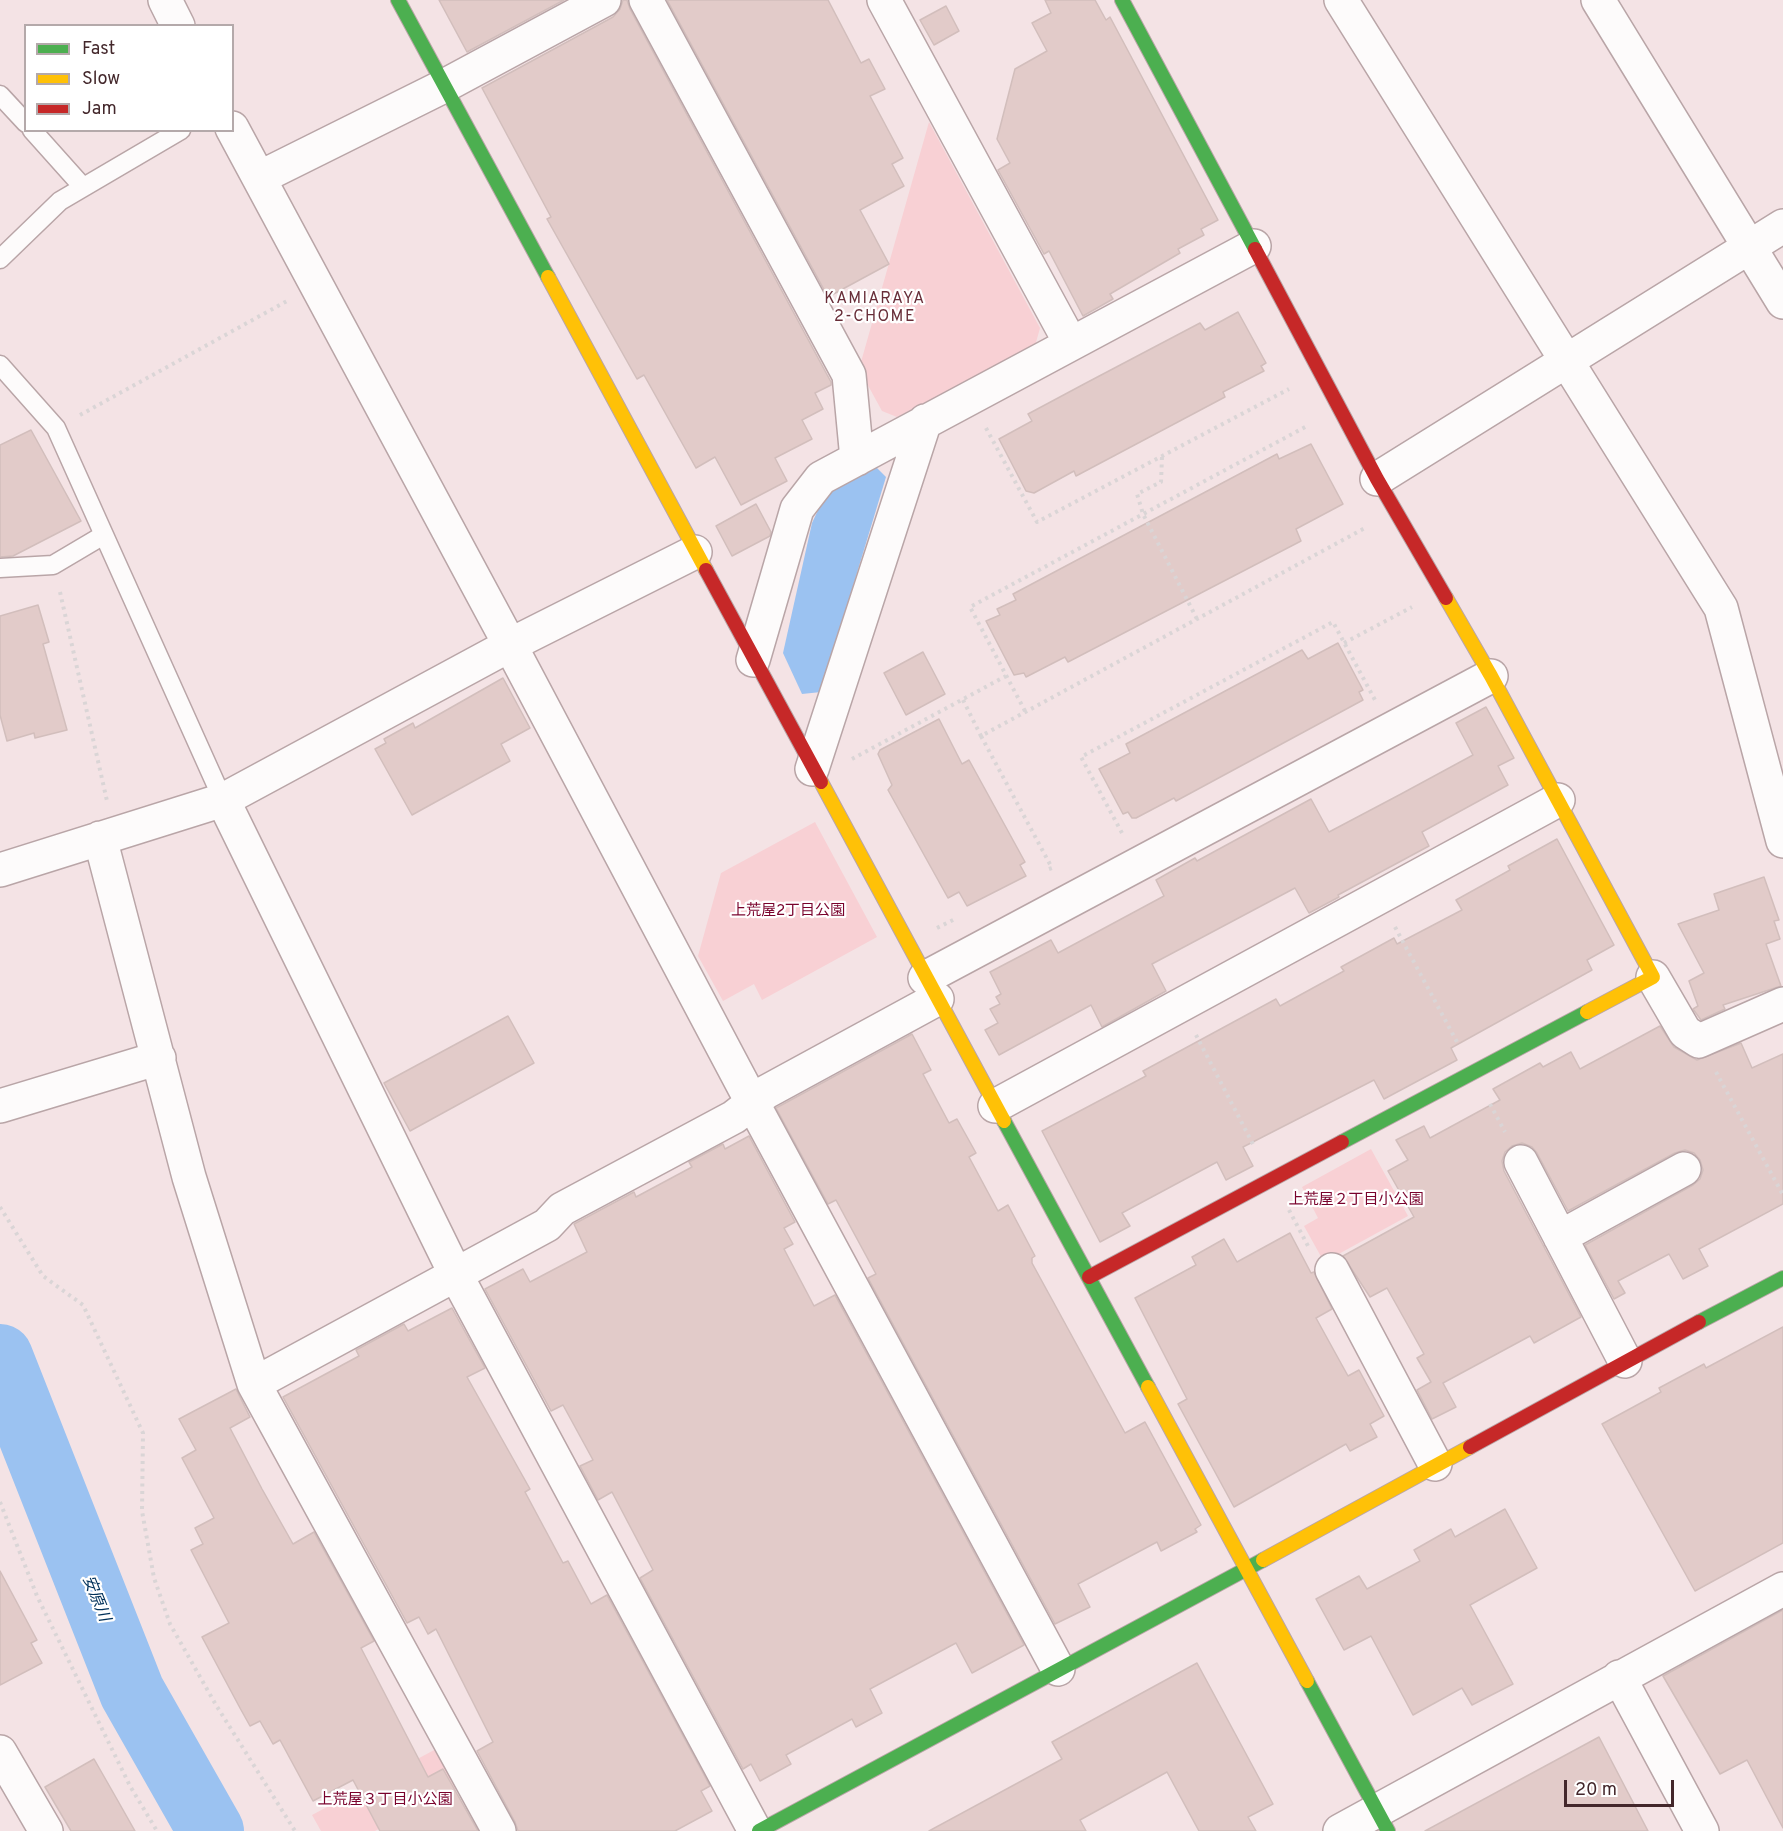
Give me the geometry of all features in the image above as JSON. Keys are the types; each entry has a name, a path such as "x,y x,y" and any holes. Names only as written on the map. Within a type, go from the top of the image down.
{"street":[{"path":"165,0 177,24"},
{"path":"398,0 753,660 828,766 931,989 1383,1821"},
{"path":"259,178 444,86 604,0"},
{"path":"646,0 849,375 857,459"},
{"path":"884,0 1071,344"},
{"path":"1122,0 1377,479 1491,676 1685,1032 1699,1041 1783,1004"},
{"path":"1341,0 1721,608 1783,841"},
{"path":"1598,0 1783,302"},
{"path":"234,132 752,1102 1058,1669"},
{"path":"1377,479 1783,226"},
{"path":"753,660 797,509 820,478 1254,246"},
{"path":"828,766 925,421"},
{"path":"0,870 223,800 510,645 694,552"},
{"path":"254,1384 547,1225 562,1209 734,1117 752,1102 931,989 1392,729 1491,676"},
{"path":"223,800 456,1275 757,1831 1247,1569 1625,1361 1783,1278"},
{"path":"995,1106 1558,800"},
{"path":"107,836 189,1177 254,1384 499,1831"},
{"path":"1089,1277 1653,977"},
{"path":"0,1106 159,1058"},
{"path":"1521,1162 1625,1361"},
{"path":"1560,1237 1684,1168"},
{"path":"1332,1270 1435,1464"},
{"path":"1340,1831 1383,1821 1619,1677 1783,1589"},
{"path":"1619,1677 1702,1831"},
{"path":"0,1752 46,1831"}],"lane":[{"path":"0,95 24,121"},
{"path":"34,132 83,187"},
{"path":"0,259 60,201 178,132"},
{"path":"0,365 56,428 102,536 223,800"},
{"path":"0,568 53,565 102,536"}],"path":[{"path":"56,428 316,285"},
{"path":"1284,379 1294,398"},
{"path":"980,417 1037,522 1289,389"},
{"path":"1305,416 1315,435"},
{"path":"1025,711 969,607 1310,425"},
{"path":"1162,456 1161,482 1137,494 1143,514 1197,619"},
{"path":"981,736 1367,528 1361,517"},
{"path":"53,565 107,836"},
{"path":"1344,643 1414,606"},
{"path":"1125,839 1081,757 1333,622 1392,729"},
{"path":"828,766 963,700 1006,676"},
{"path":"963,700 1052,868 1042,873"},
{"path":"1379,897 1521,1162"},
{"path":"934,929 964,914"},
{"path":"1180,1005 1318,1266 1332,1270"},
{"path":"1699,1041 1783,1195"},
{"path":"0,1207 43,1276 82,1305 88,1315 142,1433 142,1511 154,1578 170,1624 216,1705 296,1831"},
{"path":"0,1502 38,1596 130,1786 157,1831"}],"green space":[{"path":"929,122 1040,328 1035,346 897,417 882,411 859,369"},
{"name":"上荒屋2丁目公園","path":"815,822 877,937 762,1000 754,984 723,1001 698,956 721,873"},
{"name":"上荒屋２丁目小公園","path":"1371,1149 1408,1216 1324,1262 1304,1226 1318,1218 1302,1187"},
{"name":"上荒屋３丁目小公園","path":"438,1748 458,1787 375,1831 321,1831 312,1815"}],"water":[{"path":"876,467 886,477 821,692 802,694 783,653 812,523 826,493"}],"building":[{"path":"439,0 564,0 467,52"},
{"path":"623,0 627,0 831,382 831,385 815,393 823,409 802,420 812,439 775,458 787,481 741,505 715,457 696,468 644,375 637,379 547,219 551,217 482,88 613,17 620,9"},
{"path":"667,0 828,0 861,63 869,59 885,89 870,96 903,158 892,164 904,186 860,210 889,264 828,297"},
{"path":"1045,0 1095,0 1106,20 1110,17 1218,220 1201,229 1204,235 1178,249 1180,253 1110,294 1113,299 1083,316 1049,251 1044,254 998,170 1010,163 997,139 1015,69 1047,51 1032,23 1051,13"},
{"path":"946,6 959,31 934,45 920,20"},
{"path":"1238,312 1266,363 1261,366 1264,371 1223,392 1225,397 1076,476 1074,471 1034,493 1026,491 999,439 1032,421 1028,414 1200,323 1205,330"},
{"path":"31,430 81,521 13,556 0,557 0,445"},
{"path":"1311,444 1343,504 1296,529 1301,541 1068,662 1065,657 1026,677 1024,673 1014,675 986,621 1000,615 997,609 1016,600 1013,594 1277,454 1279,459"},
{"path":"756,504 771,532 770,536 732,556 716,526"},
{"path":"38,605 49,642 43,644 67,730 35,738 34,733 7,741 0,715 0,616"},
{"path":"1338,643 1363,690 1359,692 1363,700 1176,801 1174,798 1136,818 1132,818 1128,812 1123,814 1099,769 1130,753 1126,744 1302,650 1308,659"},
{"path":"923,652 945,694 906,715 884,673"},
{"path":"503,678 530,728 501,744 510,761 412,815 375,749 386,743 384,739 413,723 415,728"},
{"path":"1486,707 1514,758 1498,766 1508,785 1422,832 1429,846 1309,913 1295,888 1152,964 1166,991 1102,1027 1091,1005 999,1055 985,1030 998,1023 990,1009 1000,1004 996,997 1001,994 990,972 1051,940 1058,953 1164,896 1156,880 1195,858 1197,861 1311,799 1329,832 1401,794 1473,755 1456,723"},
{"path":"939,719 962,764 969,760 1025,862 1020,865 1026,876 967,906 959,892 948,898 888,790 892,785 878,754 880,750"},
{"path":"1557,839 1614,945 1587,960 1592,970 1451,1048 1457,1060 1384,1099 1374,1080 1243,1147 1253,1166 1226,1180 1217,1162 1122,1213 1130,1226 1100,1242 1042,1131 1146,1076 1143,1071 1276,999 1280,1006 1344,971 1341,967 1394,938 1397,944 1462,910 1456,900 1510,870 1508,866"},
{"path":"1764,877 1779,920 1774,921 1780,939 1766,944 1781,986 1723,1005 1725,1009 1701,1020 1693,1009 1698,1006 1689,981 1704,973 1678,924 1719,910 1714,894"},
{"path":"508,1016 534,1063 410,1131 384,1083"},
{"path":"1660,1026 1674,1047 1697,1060 1741,1043 1752,1068 1783,1054 1783,1204 1699,1249 1708,1266 1683,1279 1669,1254 1618,1281 1625,1293 1614,1299 1585,1245 1693,1185 1700,1179 1703,1170 1700,1160 1694,1153 1685,1150 1675,1153 1568,1211 1532,1147 1522,1143 1512,1146 1505,1152 1502,1161 1504,1171 1581,1317 1534,1343 1530,1336 1443,1383 1456,1407 1432,1419 1417,1390 1431,1382 1417,1358 1424,1354 1387,1288 1370,1297 1343,1256 1414,1217 1388,1171 1408,1160 1396,1140 1424,1126 1430,1138 1500,1100 1493,1089 1540,1063 1543,1067 1571,1052 1580,1069"},
{"path":"912,1034 931,1070 923,1074 949,1123 957,1119 976,1153 969,1157 998,1211 1008,1205 1035,1256 1032,1258 1032,1263 1125,1433 1145,1422 1201,1525 1195,1529 1197,1532 1161,1551 1157,1542 1078,1584 1090,1607 1055,1624 868,1278 876,1274 836,1200 828,1204 776,1108"},
{"path":"749,1136 795,1222 784,1228 793,1244 784,1249 814,1306 835,1295 1024,1645 972,1673 956,1643 870,1689 882,1713 856,1727 852,1719 786,1755 791,1764 760,1781 751,1764 743,1769 640,1578 653,1570 612,1492 598,1500 580,1466 593,1460 563,1405 551,1411 485,1289 523,1269 530,1282 587,1252 574,1224 634,1192 636,1197 692,1167 689,1162 723,1144 725,1149"},
{"path":"1290,1233 1311,1273 1314,1272 1332,1309 1316,1318 1348,1376 1359,1370 1384,1416 1370,1424 1377,1437 1350,1451 1346,1444 1234,1507 1178,1404 1187,1399 1135,1298 1196,1265 1192,1257 1224,1239 1237,1262"},
{"path":"452,1308 485,1368 467,1377 530,1489 525,1492 563,1563 568,1561 591,1604 607,1595 710,1786 701,1791 712,1811 675,1831 518,1831 477,1751 493,1742 436,1629 428,1634 419,1617 407,1623 283,1397 359,1356 356,1350 404,1324 408,1331"},
{"path":"1783,1327 1783,1543 1695,1591 1602,1424 1661,1392 1659,1388 1704,1364 1706,1368"},
{"path":"236,1389 250,1417 230,1428 262,1489 293,1544 314,1532 374,1641 361,1648 428,1777 443,1769 478,1831 380,1831 353,1780 313,1801 280,1740 273,1744 260,1721 250,1726 240,1708 202,1637 229,1623 191,1550 203,1544 195,1528 214,1518 182,1458 196,1450 179,1419"},
{"path":"1505,1509 1537,1568 1470,1605 1513,1684 1472,1705 1462,1688 1413,1715 1371,1636 1344,1650 1316,1599 1359,1576 1367,1589 1420,1561 1414,1550 1451,1529 1455,1537"},
{"path":"0,1571 37,1640 31,1643 42,1663 0,1685"},
{"path":"1783,1610 1783,1828 1747,1760 1720,1774 1663,1676"},
{"path":"1197,1663 1273,1804 1248,1817 1256,1831 1199,1831 1167,1772 1080,1820 1086,1831 929,1831 1062,1759 1052,1742"},
{"path":"1599,1737 1648,1831 1425,1831"},
{"path":"94,1759 135,1831 71,1831 45,1787"}],"waterway":[{"name":"安原川","path":"0,1357 132,1692 211,1831"}],"traffic: fast":[{"path":"398,0 548,277"},
{"path":"1122,0 1255,249"},
{"path":"1342,1142 1587,1012"},
{"path":"1004,1121 1148,1387"},
{"path":"1699,1322 1783,1278"},
{"path":"759,1831 1263,1560"},
{"path":"1307,1681 1388,1831"}],"traffic: slow":[{"path":"548,277 706,570"},
{"path":"1446,598 1491,676 1653,977 1587,1012"},
{"path":"821,782 1004,1121"},
{"path":"1148,1387 1307,1681"},
{"path":"1263,1560 1470,1447"}],"traffic: jam":[{"path":"1255,249 1377,479 1446,598"},
{"path":"706,570 821,782"},
{"path":"1089,1277 1342,1142"},
{"path":"1470,1447 1699,1322"}],"district":[{"name":"KAMIARAYA 2-CHOME","path":"875,309"}]}
